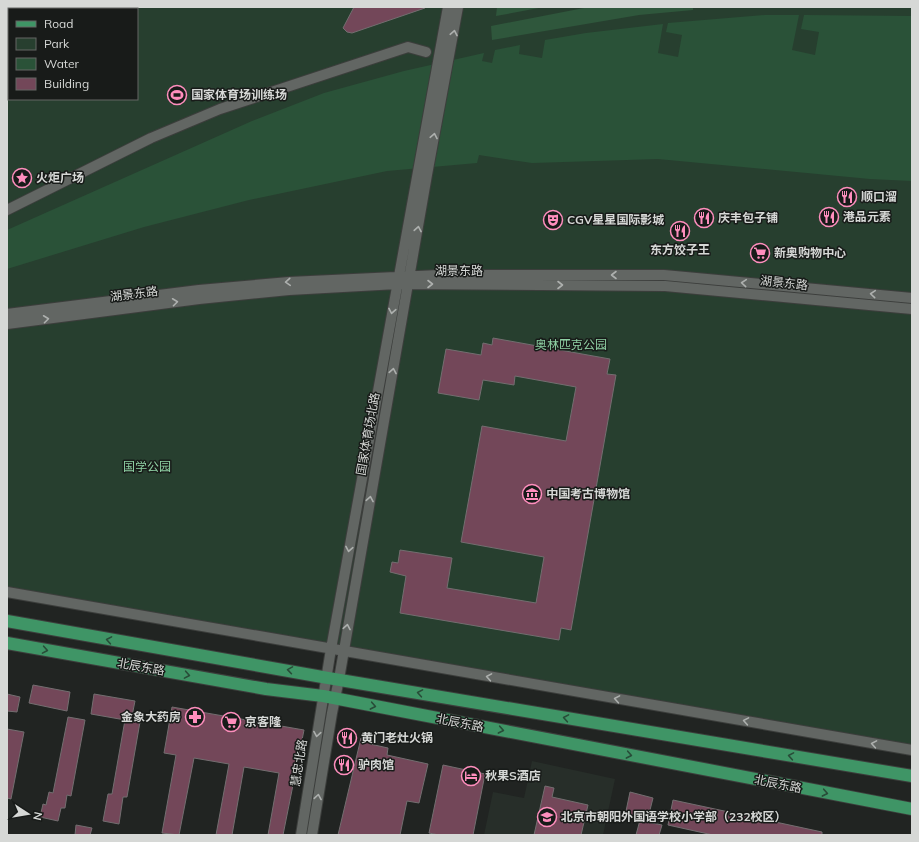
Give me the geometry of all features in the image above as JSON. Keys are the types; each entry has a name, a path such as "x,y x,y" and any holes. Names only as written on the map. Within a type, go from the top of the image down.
{"main road":[{"name":"北辰东路","path":"7,621 912,776"},
{"name":"北辰东路","path":"7,643 266,689 329,697 912,809"}],"street":[{"name":"国家体育场北路","path":"333,678 331,649 448,7"},
{"name":"国家体育场北路","path":"329,697 333,678 343,651 427,175 458,10"},
{"path":"7,210 151,138 220,109 408,47 426,52"},
{"name":"湖景东路","path":"7,324 199,299 409,280 439,274 664,275 912,298"},
{"name":"湖景东路","path":"409,280 665,286 912,309"},
{"name":"湖景东路","path":"7,314 198,290 289,282 398,281"},
{"path":"7,592 912,750"},
{"name":"慧忠北路","path":"301,835 329,697"},
{"name":"慧忠北路","path":"312,835 329,697"}],"shaded area":[{"path":"497,7 544,7 496,16"},
{"path":"589,7 693,7 693,10 639,15 492,40 491,26"},
{"name":"北京市朝阳外国语学校小学部（232校区）","path":"532,761 615,779 603,835 484,835 493,792 524,798"}],"green space":[{"name":"奥林匹克公园","path":"7,7 912,7 912,747 7,589"}],"water":[{"path":"765,15 799,15 792,50 815,55 819,32 801,29 804,15 912,16 912,181 870,179 658,159 532,163 479,155 477,163 387,171 249,200 144,227 7,269 7,230 252,121 324,93 404,71 484,53 482,61 492,63 495,50 520,45 519,54 542,58 545,40 586,33 663,24 658,53 678,57 682,35 666,32 668,23"}],"building":[{"path":"354,7 425,8 352,33 347,32 343,28"},
{"name":"中国考古博物馆","path":"493,338 610,359 607,374 616,375 571,630 561,628 559,640 400,613 406,576 390,572 392,562 398,563 400,550 452,558 447,588 536,603 544,557 461,542 482,426 566,441 576,387 515,376 514,385 483,380 479,400 438,393 446,349 481,355 483,343 492,345"},
{"path":"33,685 70,692 67,711 29,703"},
{"path":"7,694 20,697 17,712 7,711"},
{"path":"94,694 135,701 131,721 91,714"},
{"path":"172,707 304,730 283,835 268,835 279,773 244,767 232,835 216,835 229,764 194,758 179,835 162,833 176,755 164,753"},
{"path":"68,717 85,720 71,796 67,795 65,808 61,808 58,821 40,817 43,804 46,805 49,792 53,793"},
{"path":"125,720 140,722 127,797 123,797 119,824 103,821 108,794 112,794"},
{"path":"7,729 24,732 11,799 7,798"},
{"path":"361,738 371,740 370,744 388,748 387,755 428,764 419,803 407,801 400,835 338,835"},
{"path":"443,765 485,774 473,835 439,835 429,833"},
{"path":"545,786 554,788 552,797 588,805 581,835 534,835"},
{"path":"630,792 653,798 647,822 662,825 659,835 636,835 640,820 625,816"},
{"path":"673,800 822,832 822,835 713,835 668,825"},
{"path":"76,825 92,828 90,835 75,835"}],"place":[{"name":"国家体育场训练场","path":"177,95"},
{"name":"火炬广场","path":"22,178"},
{"name":"顺口溜","path":"847,197"},
{"name":"港品元素","path":"829,217"},
{"name":"庆丰包子铺","path":"704,218"},
{"name":"CGV星星国际影城","path":"553,220"},
{"name":"东方饺子王","path":"680,231"},
{"name":"新奥购物中心","path":"760,253"},
{"name":"中国考古博物馆","path":"532,494"},
{"name":"金象大药房","path":"195,717"},
{"name":"京客隆","path":"231,722"},
{"name":"黄门老灶火锅","path":"347,738"},
{"name":"驴肉馆","path":"344,765"},
{"name":"秋果S酒店","path":"471,776"},
{"name":"北京市朝阳外国语学校小学部（232校区）","path":"547,817"}],"park label":[{"name":"国学公园","path":"147,467"}]}
